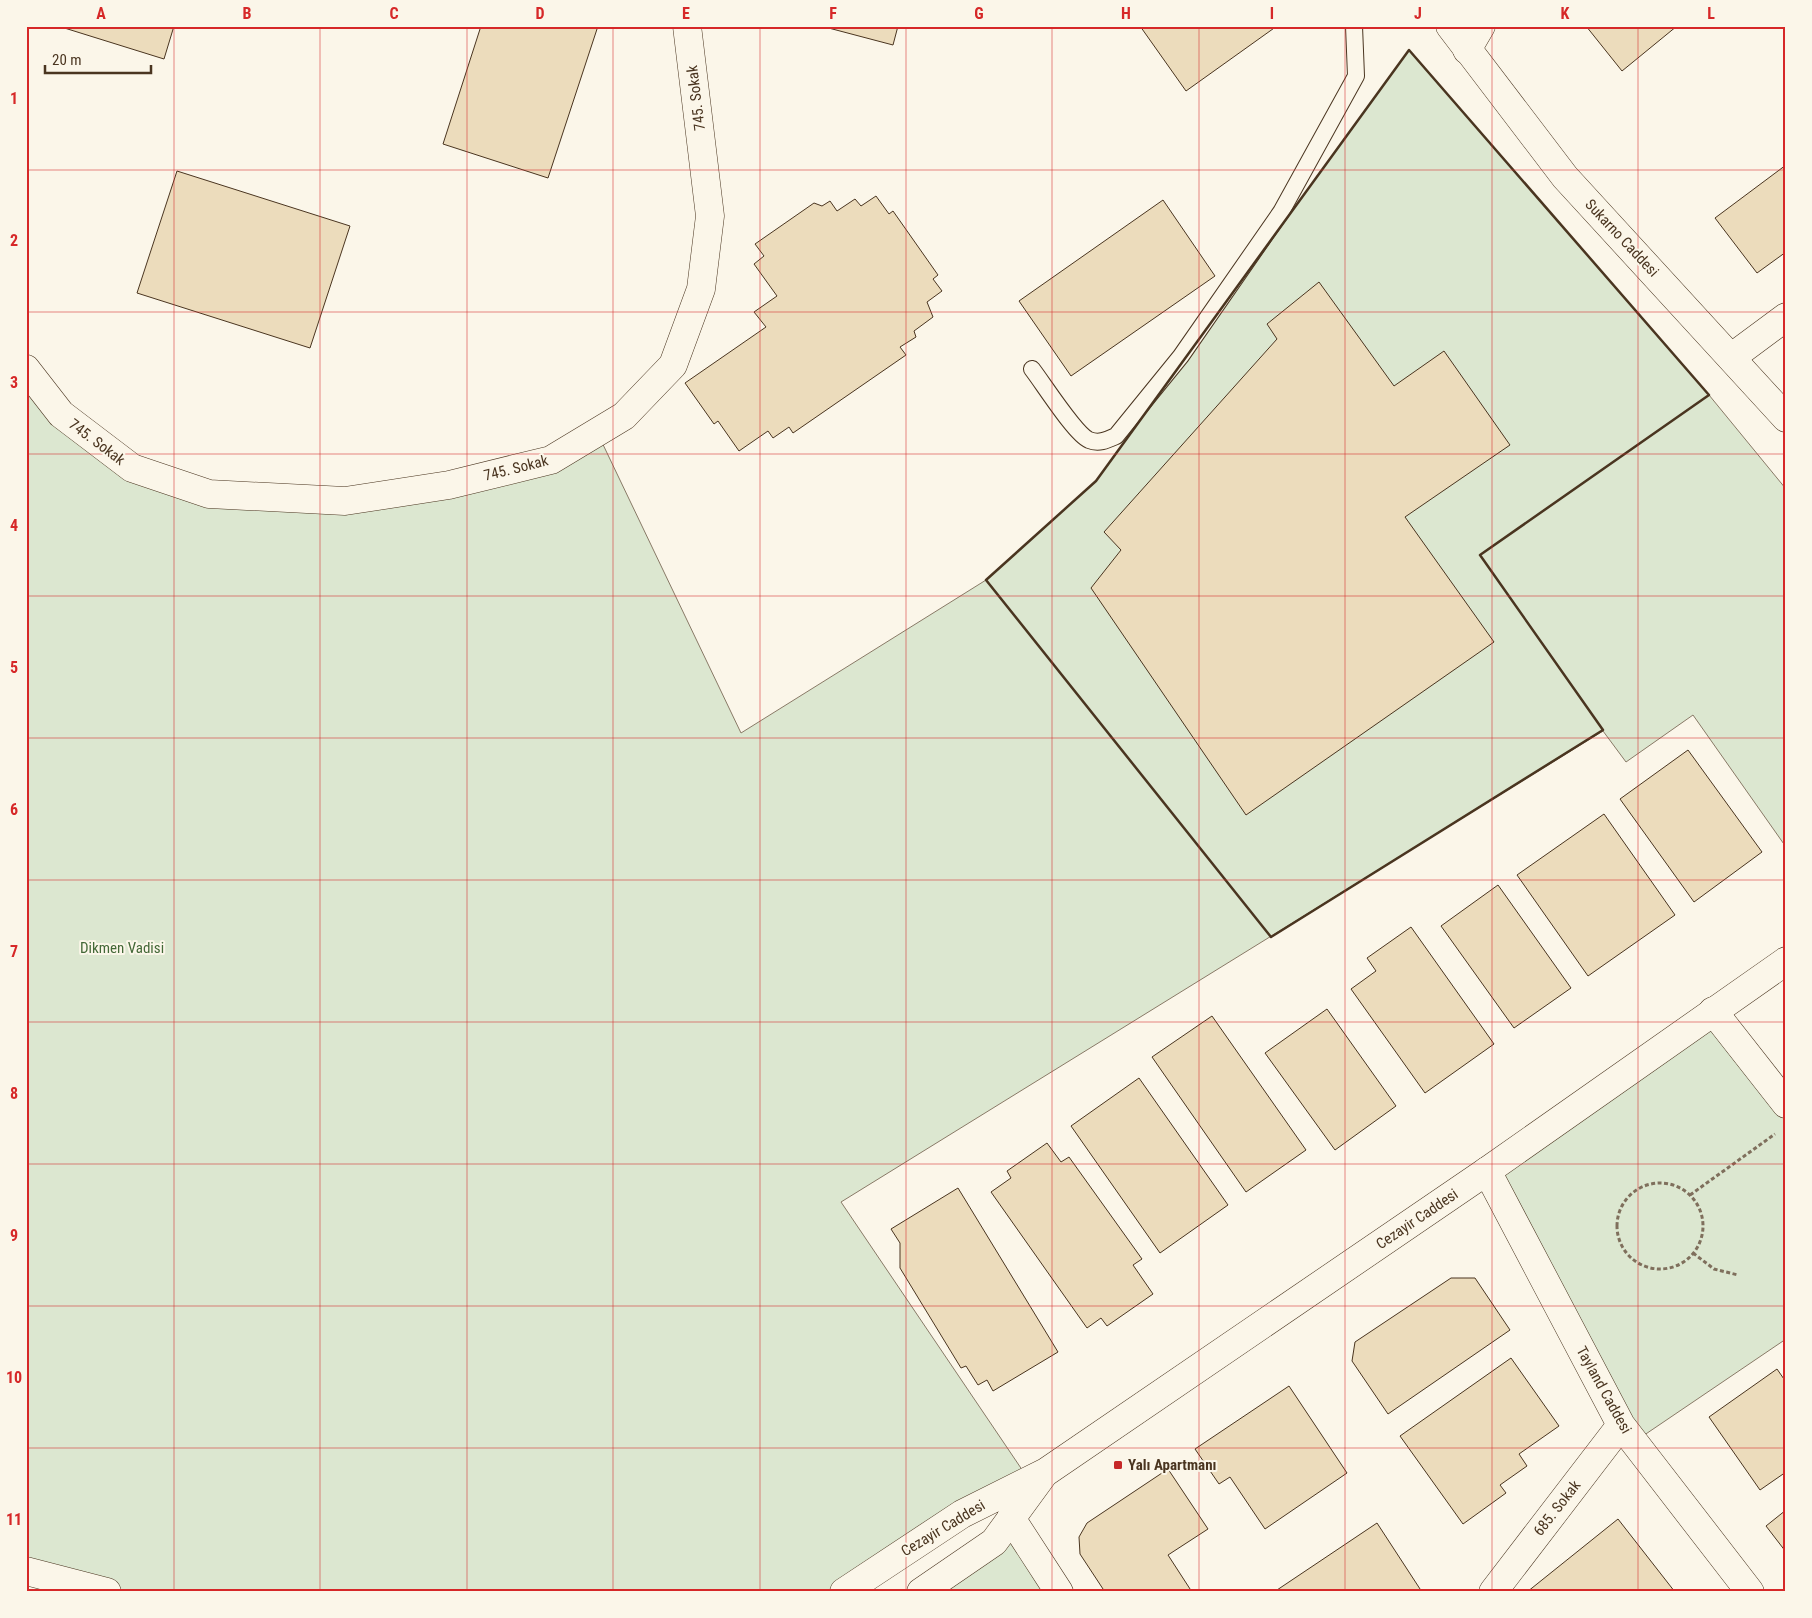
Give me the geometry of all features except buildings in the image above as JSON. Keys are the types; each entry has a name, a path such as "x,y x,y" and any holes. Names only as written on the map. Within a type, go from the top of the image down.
{"street":[{"name":"745. Sokak","path":"26,369 61,414 132,468 209,494 345,501 449,485 551,460 624,416 673,365 701,289 710,216 687,26"},
{"name":"Sukarno Caddesi","path":"1450,26 1565,177 1786,418"},
{"path":"1467,50 1481,26"},
{"path":"1732,357 1786,317"},
{"name":"Cezayir Caddesi","path":"844,1592 962,1514 1046,1472 1487,1171 1786,961"},
{"path":"1713,1011 1786,1104"},
{"name":"Tayland Caddesi","path":"1487,1171 1621,1425 1750,1592"},
{"name":"685. Sokak","path":"1493,1592 1621,1425"},
{"name":"Cezayir Caddesi","path":"922,1592 994,1542 1046,1472"},
{"path":"1011,1518 1059,1592"},
{"path":"26,1571 107,1592"}],"lane":[{"path":"1032,369 1082,435 1096,442 1106,441 1116,436 1181,356 1282,212 1356,76 1354,26"}],"path":[{"path":"1690,1195 1778,1132"},
{"path":"1652,1183 1666,1183 1679,1187 1690,1195 1698,1206 1703,1218 1703,1232 1693,1253 1679,1265 1664,1270 1649,1268 1635,1262 1625,1252 1618,1238 1617,1223 1620,1208 1629,1196 1640,1188 1652,1183"},
{"path":"1693,1253 1714,1268 1738,1275"}],"green space":[{"name":"Dikmen Vadisi","path":"1409,50 1709,395 1786,489 1786,847 1693,715 1626,762 1603,731 841,1202 1029,1480 844,1592 107,1592 26,1571 26,391 61,414 209,494 449,485 597,432 741,733 986,580 1096,481"},
{"path":"1713,1011 1786,1104 1786,1339 1634,1442 1487,1171"},
{"path":"1011,1518 1059,1592 922,1592"}],"wall":[{"path":"1409,50 1709,395 1480,555 1603,730 1271,937 986,580 1096,481 1409,50"}],"place":[{"name":"Yalı Apartmanı","path":"1118,1465"}]}
